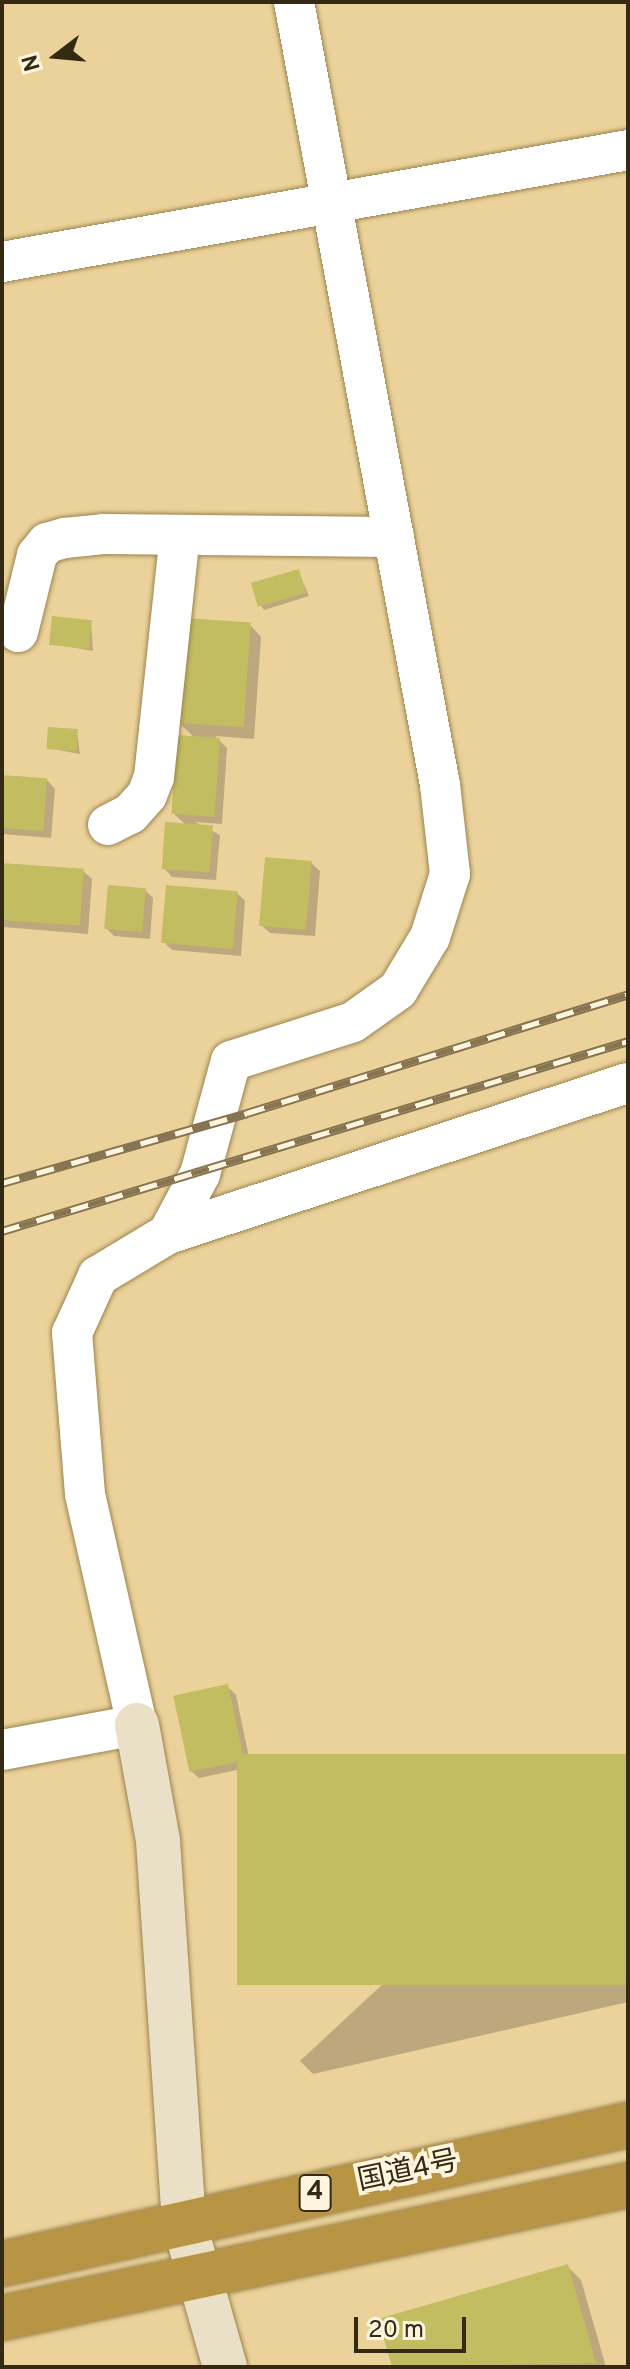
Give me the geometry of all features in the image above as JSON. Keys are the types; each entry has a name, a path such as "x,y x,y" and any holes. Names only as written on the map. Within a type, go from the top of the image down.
{"highway":[{"name":"国道4号","path":"2,2264 628,2125"},
{"name":"4","path":"2,2318 628,2185"}],"street":[{"path":"168,1234 200,1174 231,1061 353,1022 398,990 430,937 450,874 440,785 294,2"},
{"path":"2,262 628,150"},
{"path":"18,632 37,555 47,543 103,534 394,537"},
{"path":"108,825 130,814 147,795 154,777 180,535"},
{"path":"225,2367 197,2278 184,2222 158,1841 137,1725 85,1494 72,1333 98,1276 168,1234 628,1083"},
{"path":"2,1750 137,1725"}],"building":[{"path":"299,569 306,593 258,607 251,583"},
{"path":"52,616 92,620 89,649 49,645"},
{"path":"185,618 251,623 244,727 178,723"},
{"path":"48,727 78,729 76,751 46,749"},
{"path":"177,735 220,738 214,817 171,814"},
{"path":"2,775 47,778 43,831 2,828"},
{"path":"165,822 213,825 210,872 162,869"},
{"path":"265,857 312,861 306,930 259,926"},
{"path":"2,863 84,869 80,926 2,920"},
{"path":"108,885 146,888 142,932 104,929"},
{"path":"166,885 238,891 233,949 161,943"},
{"path":"228,1684 244,1760 189,1772 173,1696"},
{"path":"237,1754 628,1754 628,1985 237,1985"},
{"path":"568,2264 596,2363 392,2367 378,2319"}],"railway":[{"path":"2,1183 247,1113 628,994"},
{"path":"2,1231 628,1041"}]}
